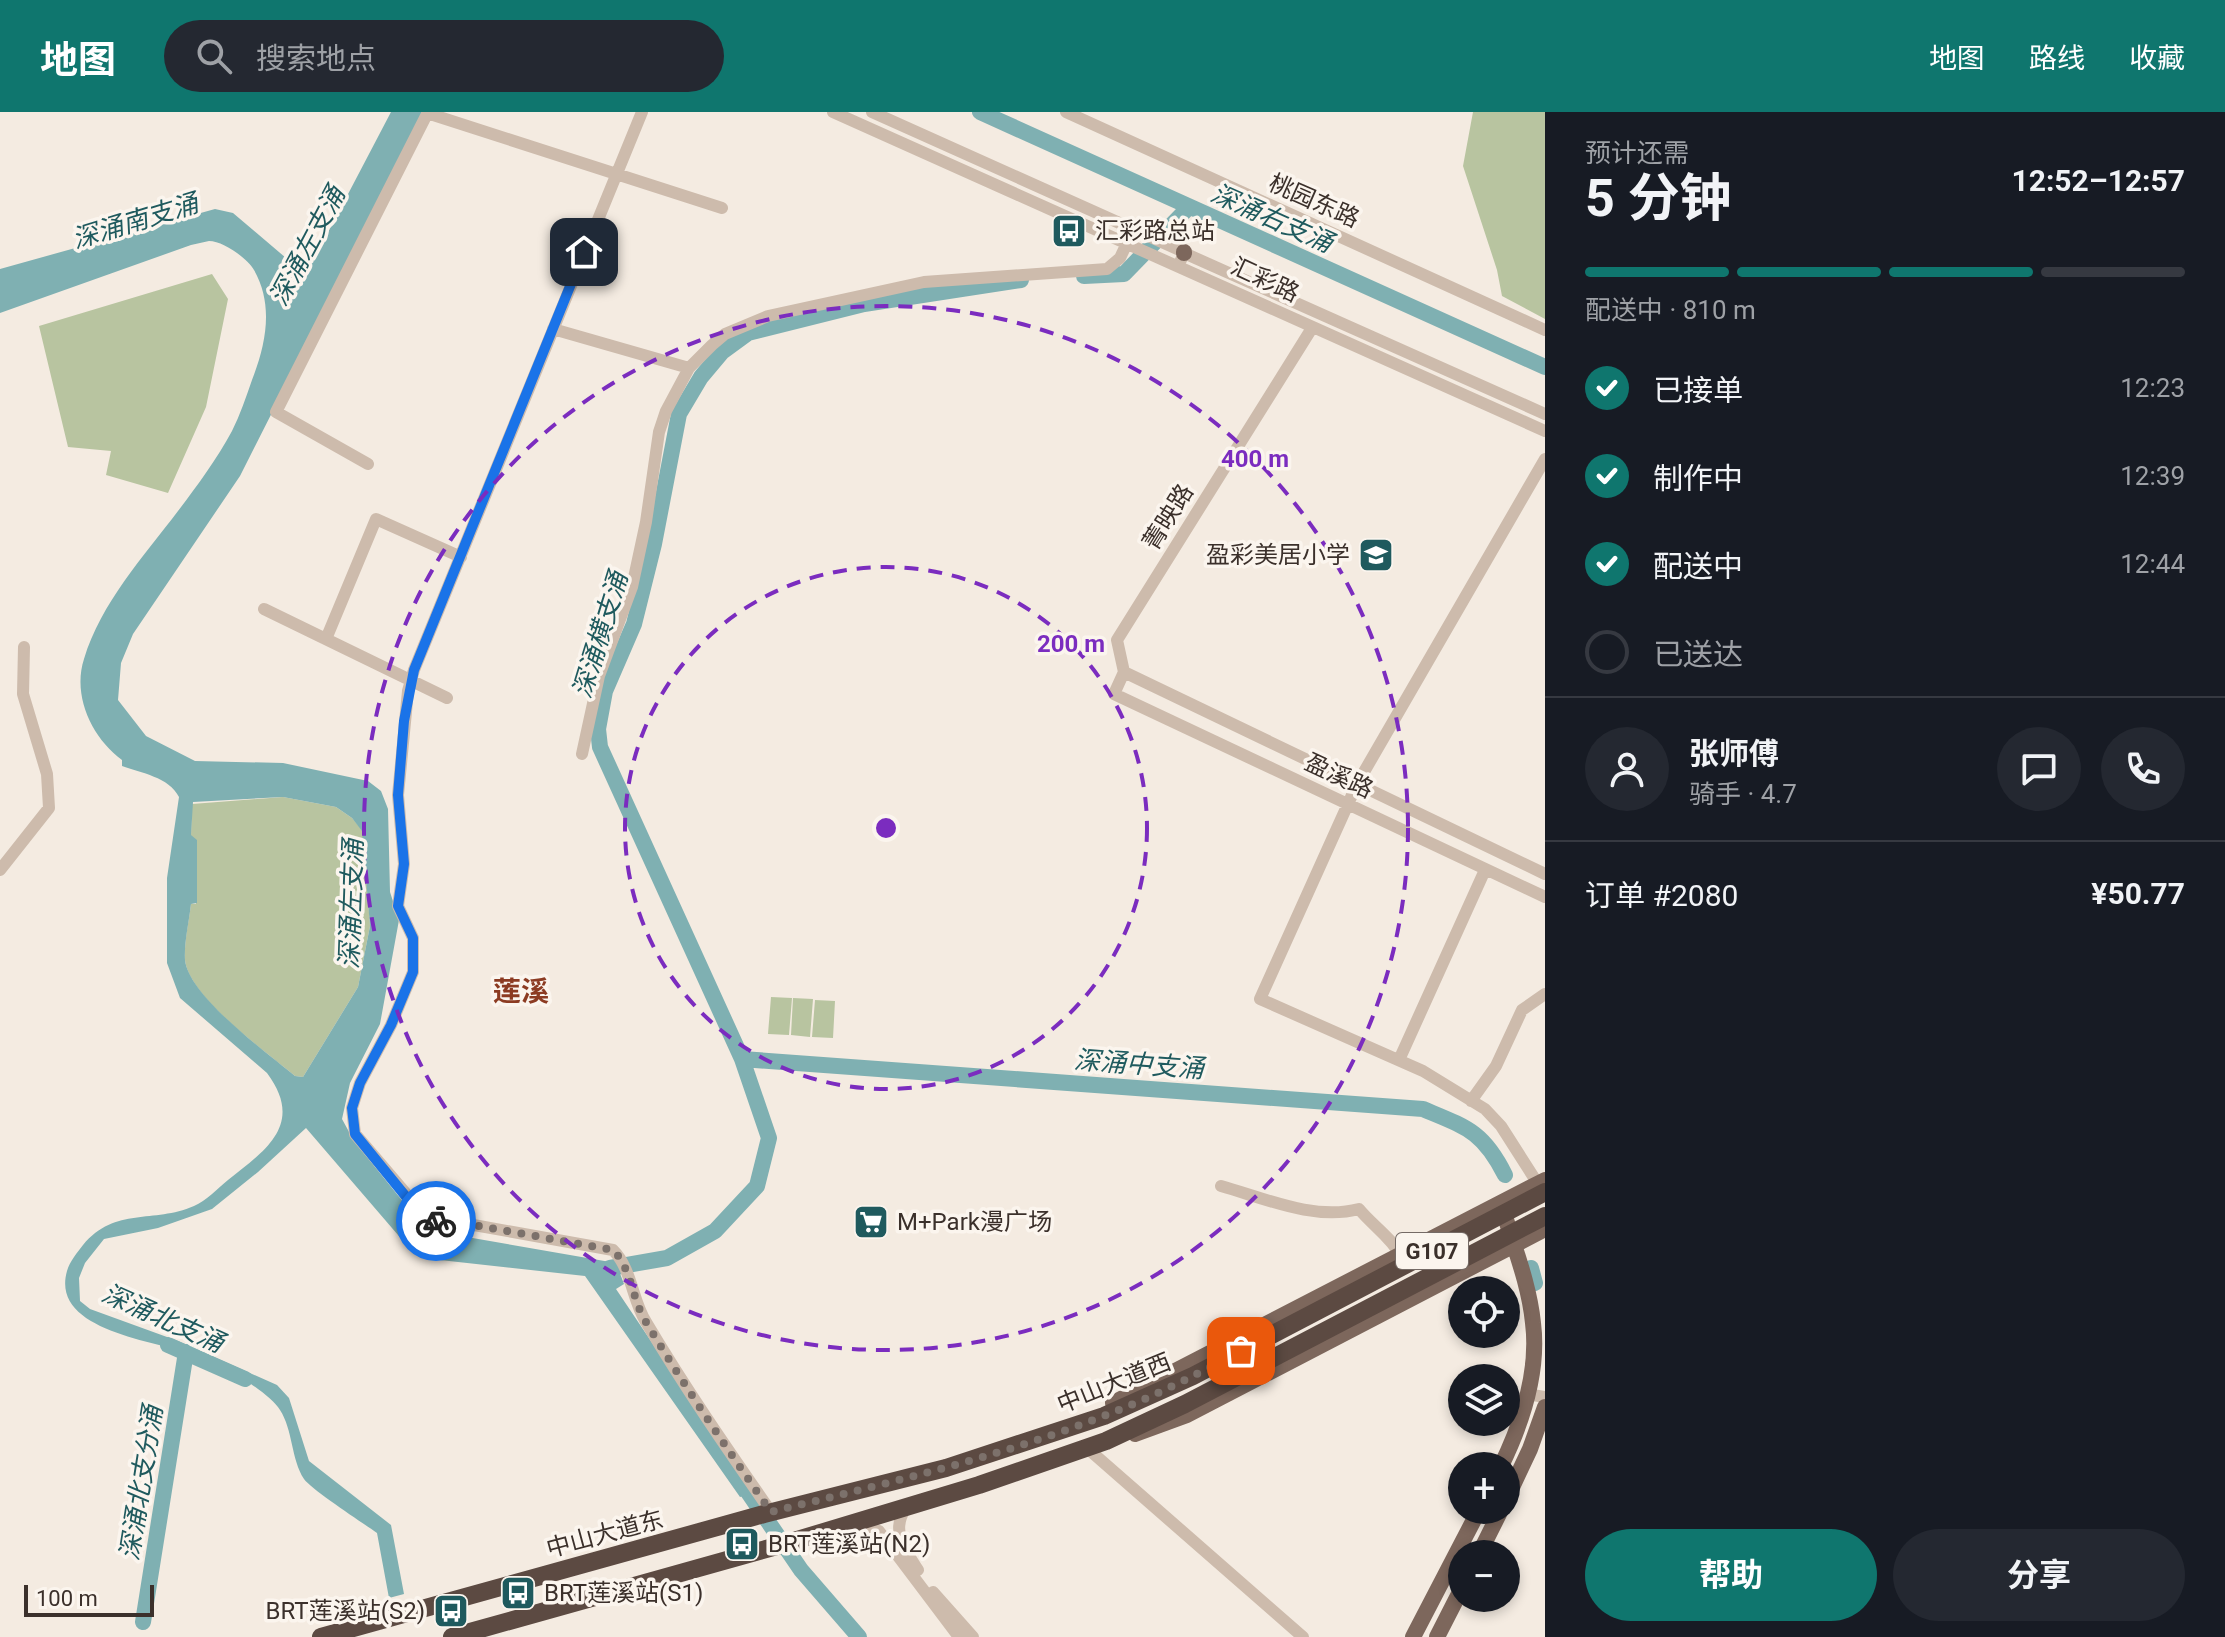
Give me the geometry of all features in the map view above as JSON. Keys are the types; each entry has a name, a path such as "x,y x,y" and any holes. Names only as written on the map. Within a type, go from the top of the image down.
{"highway":[{"name":"中山大道西","path":"768,1513 946,1468 1146,1399 1319,1311 1543,1185"},
{"name":"中山大道西","path":"852,1522 979,1485 1106,1441 1328,1330 1544,1230"},
{"name":"中山大道东","path":"321,1637 768,1513"},
{"name":"G107","path":"452,1637 852,1522"}],"main road":[{"path":"1060,1431 1501,1203 1543,1185"},
{"path":"1501,1203 1544,1230"},
{"path":"1501,1203 1534,1327 1527,1394 1521,1420 1507,1452"},
{"path":"1106,1441 1161,1426 1187,1415 1544,1230"},
{"path":"1475,1265 1501,1265 1509,1270 1530,1303"},
{"path":"1520,1470 1545,1407"},
{"path":"1413,1637 1472,1524"},
{"path":"1437,1637 1450,1612"}],"street":[{"path":"368,464 276,412 428,112 722,208"},
{"path":"642,112 411,680 398,795 404,864 398,906 413,938 413,972 391,1025 360,1083 352,1108 355,1134 425,1216 439,1222 457,1222 613,1250 622,1259 643,1318 768,1513"},
{"name":"汇彩路","path":"833,112 1131,245 1207,263 1545,414"},
{"name":"汇彩路","path":"872,112 1134,230 1178,258 1200,277 1545,431"},
{"name":"桃园东路","path":"1066,112 1545,330"},
{"path":"582,754 599,676 635,575 659,432 666,411 689,368 725,334 768,316 924,282 1107,269 1131,245"},
{"path":"1200,277 1207,263"},
{"name":"菁映路","path":"1114,694 1124,672 1117,640 1312,328"},
{"path":"553,329 689,368"},
{"path":"1543,1185 1501,1126 1485,1109 1423,1071 1260,999 1357,784 1545,459"},
{"path":"326,639 376,519 461,557"},
{"path":"264,609 447,698"},
{"path":"0,870 49,808 47,774 23,694 24,647"},
{"name":"盈溪路","path":"1124,672 1545,874"},
{"name":"盈溪路","path":"1114,694 1545,897"},
{"path":"1399,1060 1485,870"},
{"path":"1471,1101 1496,1066 1522,1010 1545,994"},
{"path":"1221,1186 1325,1213 1359,1209 1375,1228 1395,1243 1401,1256"},
{"path":"1527,1394 1545,1397"},
{"path":"1087,1448 1303,1637"},
{"path":"908,1505 899,1519 901,1542 938,1598 973,1637"},
{"path":"852,1522 879,1531 959,1637"}],"green space":[{"path":"1473,112 1545,112 1545,319 1502,296 1497,270 1463,166"},
{"path":"212,274 228,299 206,407 168,493 106,475 111,451 68,447 39,326"},
{"path":"283,797 336,807 352,818 363,831 370,926 358,987 303,1077 295,1076 214,1007 190,975 185,960 191,904 196,904 192,804"},
{"path":"771,997 792,998 789,1035 768,1034"},
{"path":"793,998 813,999 810,1037 791,1035"},
{"path":"815,1000 835,1001 833,1038 812,1037"}],"water":[{"path":"391,112 424,112 240,476 133,634 121,663 118,700 146,736 195,761 283,763 368,781 381,791 388,809 390,892 399,920 380,1024 350,1083 342,1119 354,1141 417,1219 438,1232 616,1263 624,1284 616,1289 753,1493 740,1497 585,1276 431,1259 404,1242 306,1128 212,1209 158,1228 104,1239 85,1263 79,1278 80,1301 90,1309 178,1341 277,1385 289,1398 309,1461 391,1525 404,1594 389,1598 377,1533 304,1479 284,1418 275,1403 246,1381 206,1358 140,1340 93,1322 76,1309 66,1292 70,1264 96,1233 122,1220 179,1211 198,1204 267,1146 281,1121 278,1091 267,1073 180,998 167,963 167,878 179,797 162,780 122,766 122,760 102,740 87,715 81,687 81,673 91,638 112,600 206,472 235,425 264,339 266,311 260,283 251,265 228,247 209,241 0,313 0,269 215,209 233,213 286,258 300,263 314,259","holes":["283,797 336,807 352,818 362,831 370,926 358,987 303,1077 295,1076 214,1006 190,974 185,960 186,940 191,904 197,903 197,840 191,835 193,802"]}],"waterway":[{"name":"深涌右支涌","path":"980,112 1545,367"},
{"name":"深涌横支涌","path":"1084,276 1124,274 1189,207"},
{"name":"深涌横支涌","path":"610,1268 667,1258 715,1231 757,1186 769,1138 742,1059 600,747 598,729 605,691 634,624 654,544 679,414 701,377 722,352 748,333 864,304 1021,280"},
{"name":"深涌中支涌","path":"742,1059 1423,1109 1472,1132 1489,1149 1505,1175"},
{"name":"深涌中支涌","path":"1531,1268 1535,1283"},
{"name":"深涌北支涌","path":"168,1345 245,1379"},
{"name":"深涌北支分涌","path":"143,1622 186,1352"},
{"name":"深涌左支涌","path":"737,1476 801,1570 859,1637"}],"way so far":[{"path":"436,1221 457,1222 613,1250 622,1259 643,1318 771,1512 946,1468 1032,1441 1146,1399 1241,1351"}],"place":[{"name":"汇彩路总站","path":"1069,231"},
{"name":"盈彩美居小学","path":"1376,555"},
{"name":"M+Park漫广场","path":"871,1222"},
{"name":"BRT莲溪站(N2)","path":"742,1544"},
{"name":"BRT莲溪站(S1)","path":"518,1593"},
{"name":"BRT莲溪站(S2)","path":"451,1611"}],"district":[{"name":"莲溪","path":"521,991"}],"route":[{"path":"436,1221 416,1209 353,1128 352,1108 360,1083 391,1025 413,972 413,938 398,906 404,864 398,795 408,691 584,252"}],"water label":[{"name":"深涌南支涌","path":"135,221"}]}
